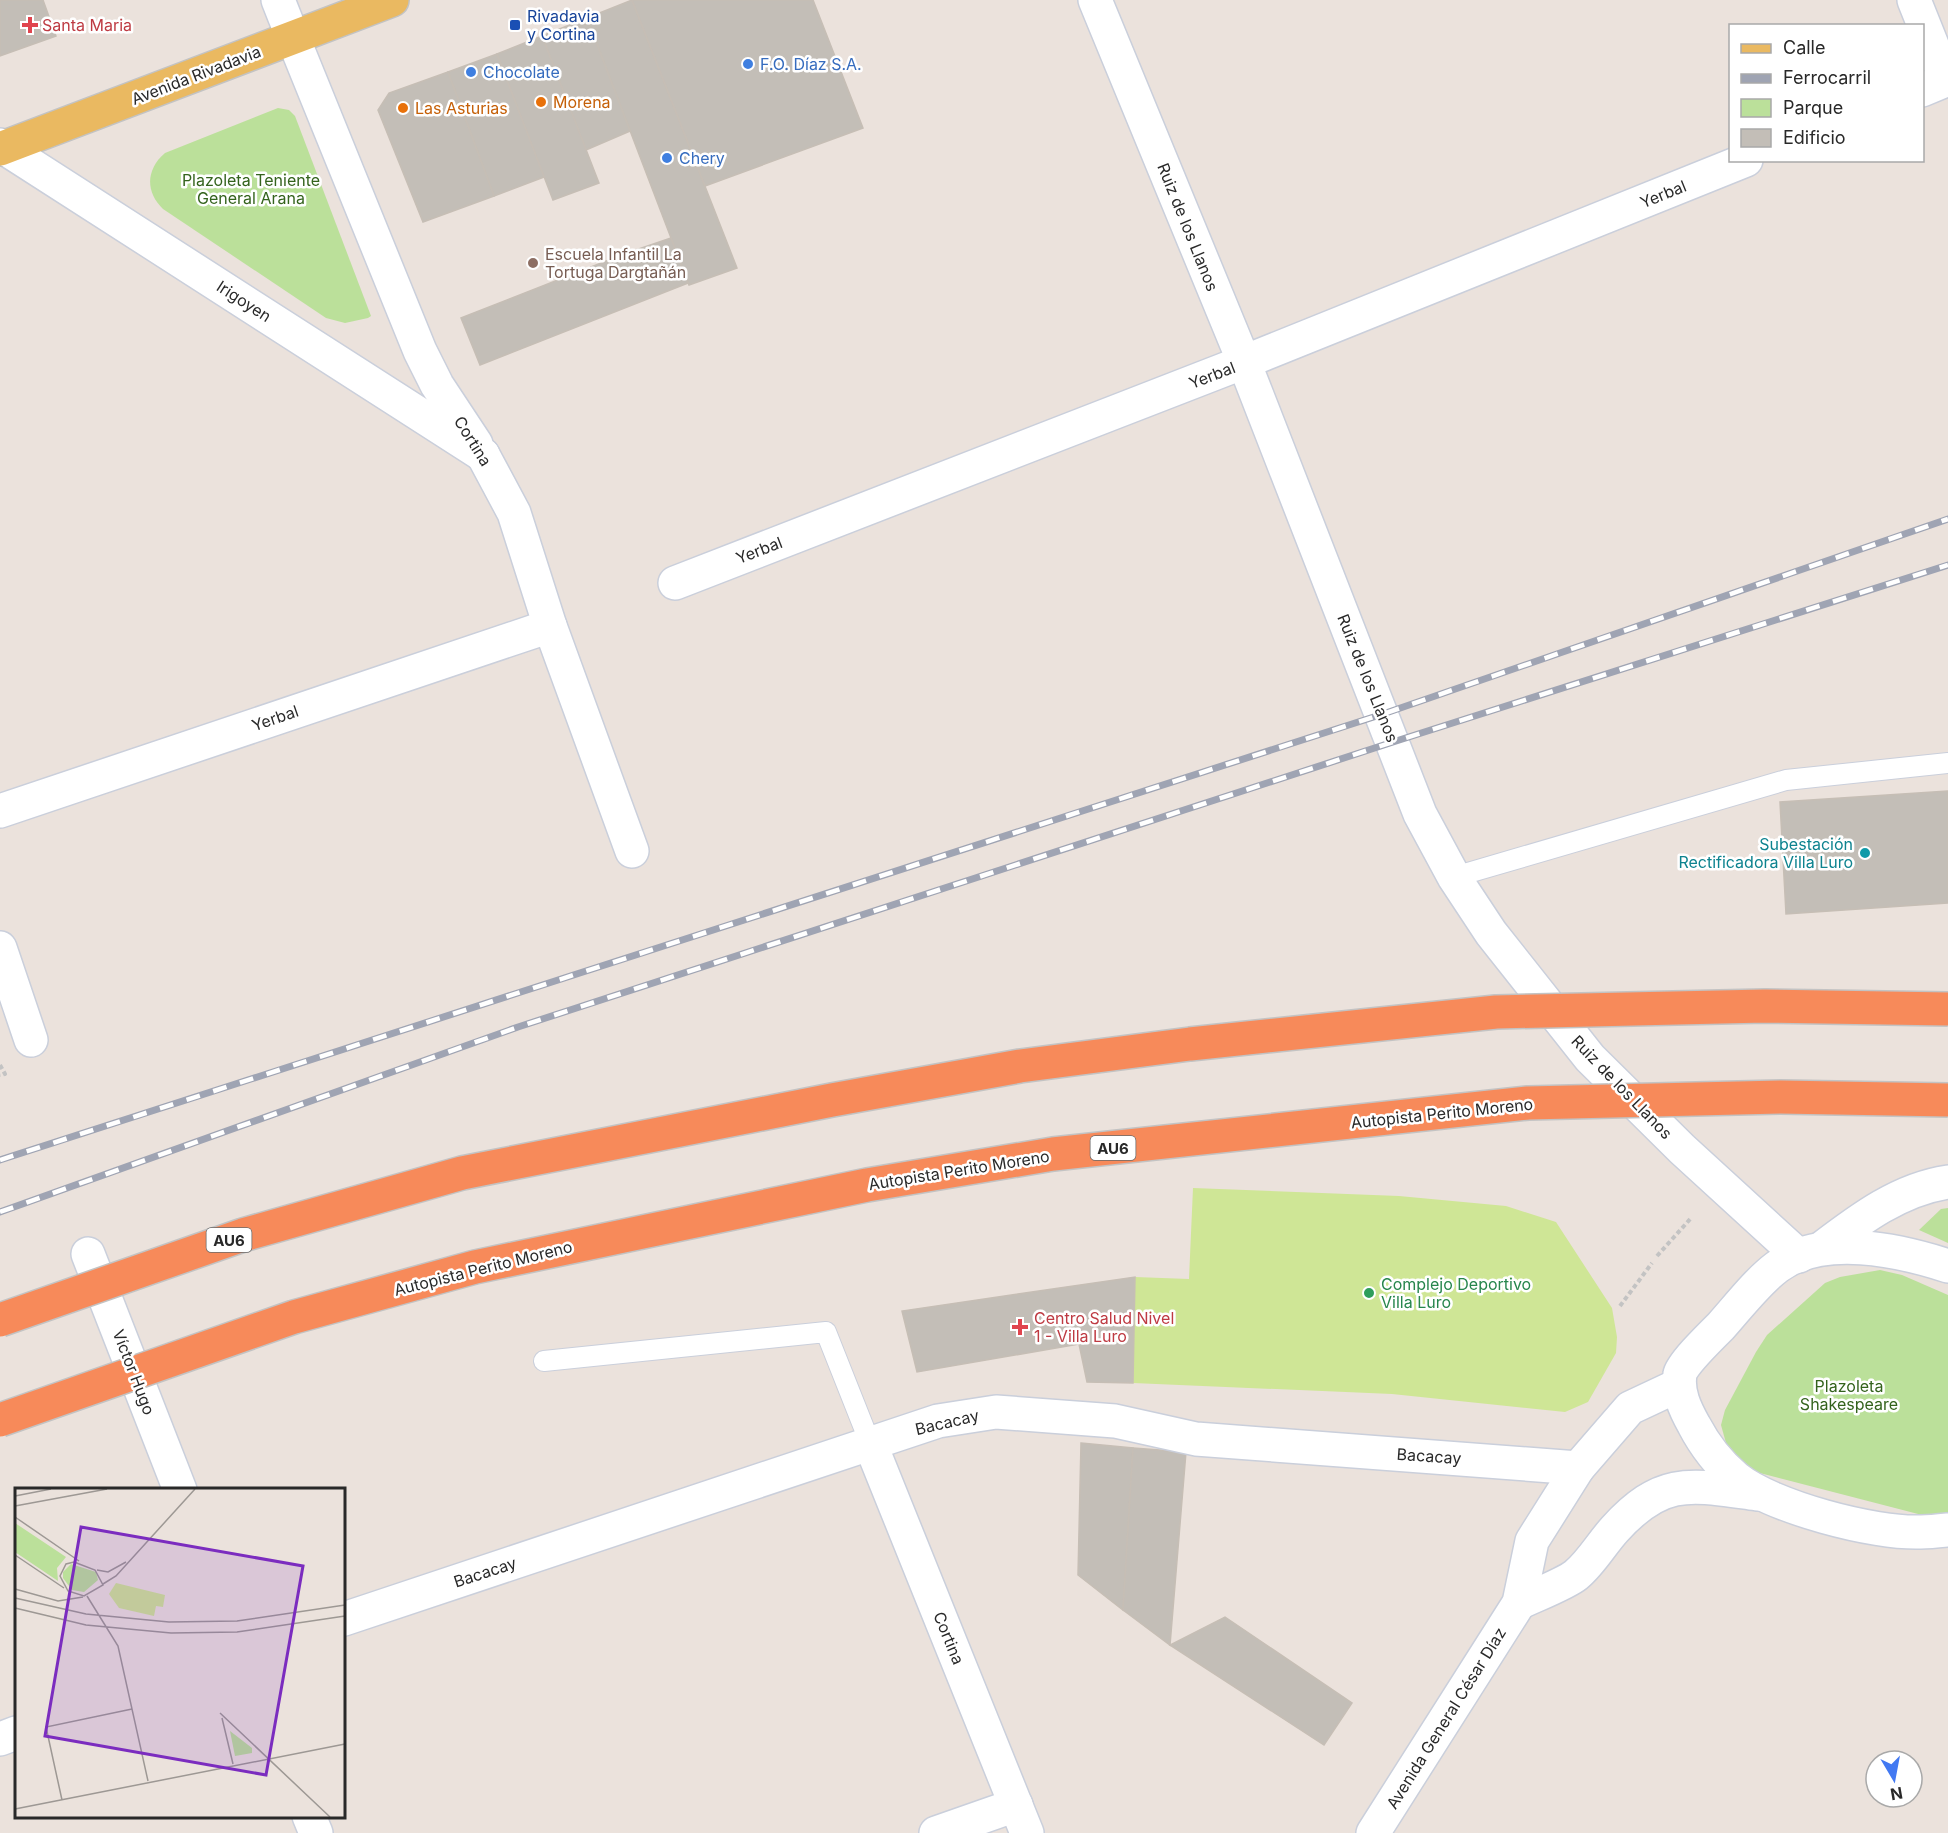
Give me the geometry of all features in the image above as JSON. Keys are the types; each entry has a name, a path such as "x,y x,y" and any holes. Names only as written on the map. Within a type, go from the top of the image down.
{"highway":[{"name":"AU6","path":"0,1320 243,1235 462,1173 832,1100 1020,1066 1190,1044 1496,1012 1766,1006 1948,1010"},
{"name":"Autopista Perito Moreno","path":"0,1420 294,1317 475,1266 867,1185 1053,1154 1528,1103 1781,1097 1948,1100"}],"main road":[{"name":"Avenida Rivadavia","path":"1,147 392,0"}],"street":[{"name":"Cortina","path":"278,0 420,351 437,385 483,455 513,513 550,626 632,851"},
{"name":"Ruiz de los Llanos","path":"1095,0 1244,362 1420,814 1454,877 1491,933 1590,1058 1682,1149 1811,1252"},
{"path":"1914,0 1922,24"},
{"path":"1924,31 1941,84"},
{"name":"Irigoyen","path":"1,147 483,455"},
{"name":"Yerbal","path":"675,583 1244,362 1741,162"},
{"path":"374,385 387,386 400,383 411,376 420,351"},
{"name":"Yerbal","path":"0,811 550,626"},
{"path":"0,948 31,1040"},
{"path":"1948,1182 1937,1183 1888,1202 1811,1252 1778,1266 1680,1371 1679,1385 1683,1405 1714,1457 1737,1479 1764,1495 1800,1508 1880,1529 1948,1551"},
{"path":"1811,1252 1873,1249 1922,1258 1948,1266"},
{"name":"Víctor Hugo","path":"88,1254 179,1488"},
{"name":"Avenida General César Díaz","path":"1373,1833 1519,1603 1532,1541 1578,1468 1630,1408 1679,1385"},
{"name":"Bacacay","path":"345,1619 938,1421 996,1412 1115,1421 1196,1439 1578,1468"},
{"name":"Cortina","path":"870,1443 1022,1819"},
{"path":"1519,1603 1576,1575 1632,1511 1656,1495 1676,1487 1702,1486 1764,1495"},
{"path":"1880,1529 1920,1533 1948,1530"},
{"path":"0,1739 15,1733"},
{"path":"310,1818 316,1833"},
{"path":"936,1833 1022,1819"}],"lane":[{"path":"1454,877 1786,780 1948,763"},
{"path":"544,1361 826,1332 870,1443"}],"path":[{"path":"0,1065 5,1074 0,1076"},
{"path":"1657,1256 1692,1217"},
{"path":"1620,1306 1652,1263"}],"green space":[{"name":"Plazoleta Teniente General Arana","path":"278,108 289,110 295,116 371,316 368,318 345,323 326,318 163,209 153,195 151,173 165,153"},
{"name":"Complejo Deportivo Villa Luro","path":"1193,1188 1399,1196 1506,1206 1556,1222 1612,1308 1617,1337 1616,1353 1588,1402 1565,1412 1392,1394 1133,1383 1135,1277 1189,1279"},
{"path":"1948,1208 1948,1243 1919,1230 1941,1209"},
{"name":"Plazoleta Shakespeare","path":"1880,1270 1902,1275 1948,1295 1948,1518 1922,1515 1752,1471 1737,1460 1726,1443 1721,1425 1725,1410 1767,1335 1825,1283 1840,1277"}],"building":[{"path":"0,0 43,0 56,36 0,56"},
{"name":"Chery","path":"632,0 737,268 689,285 587,18"},
{"name":"F.O. Díaz S.A.","path":"632,0 813,0 863,128 705,186"},
{"path":"587,18 630,131 586,150 542,36"},
{"name":"Morena","path":"542,36 599,183 553,200 497,54"},
{"path":"497,54 544,177 494,196 448,72"},
{"path":"448,72 494,196 423,222 378,110 389,93"},
{"path":"671,238 688,283 480,365 461,318"},
{"name":"Subestación Rectificadora Villa Luro","path":"1948,791 1948,903 1786,914 1780,802"},
{"name":"Centro Salud Nivel 1 - Villa Luro","path":"1135,1277 1133,1383 1087,1382 1079,1344 917,1372 902,1311"},
{"path":"1081,1443 1133,1448 1123,1610 1078,1575"},
{"path":"1133,1448 1186,1452 1170,1645 1123,1610"},
{"path":"1225,1617 1352,1703 1324,1745 1170,1645"}],"railway":[{"path":"0,1160 1383,714 1948,519"},
{"path":"0,1212 518,1027 1393,742 1948,565"}],"place":[{"name":"Santa Maria","path":"30,25"},
{"name":"Rivadavia y Cortina","path":"515,25"},
{"name":"F.O. Díaz S.A.","path":"748,64"},
{"name":"Chocolate","path":"471,72"},
{"name":"Morena","path":"541,102"},
{"name":"Las Asturias","path":"403,108"},
{"name":"Chery","path":"667,158"},
{"name":"Escuela Infantil La Tortuga Dargtañán","path":"533,263"},
{"name":"Subestación Rectificadora Villa Luro","path":"1865,853"},
{"name":"Complejo Deportivo Villa Luro","path":"1369,1293"},
{"name":"Centro Salud Nivel 1 - Villa Luro","path":"1020,1327"}]}
